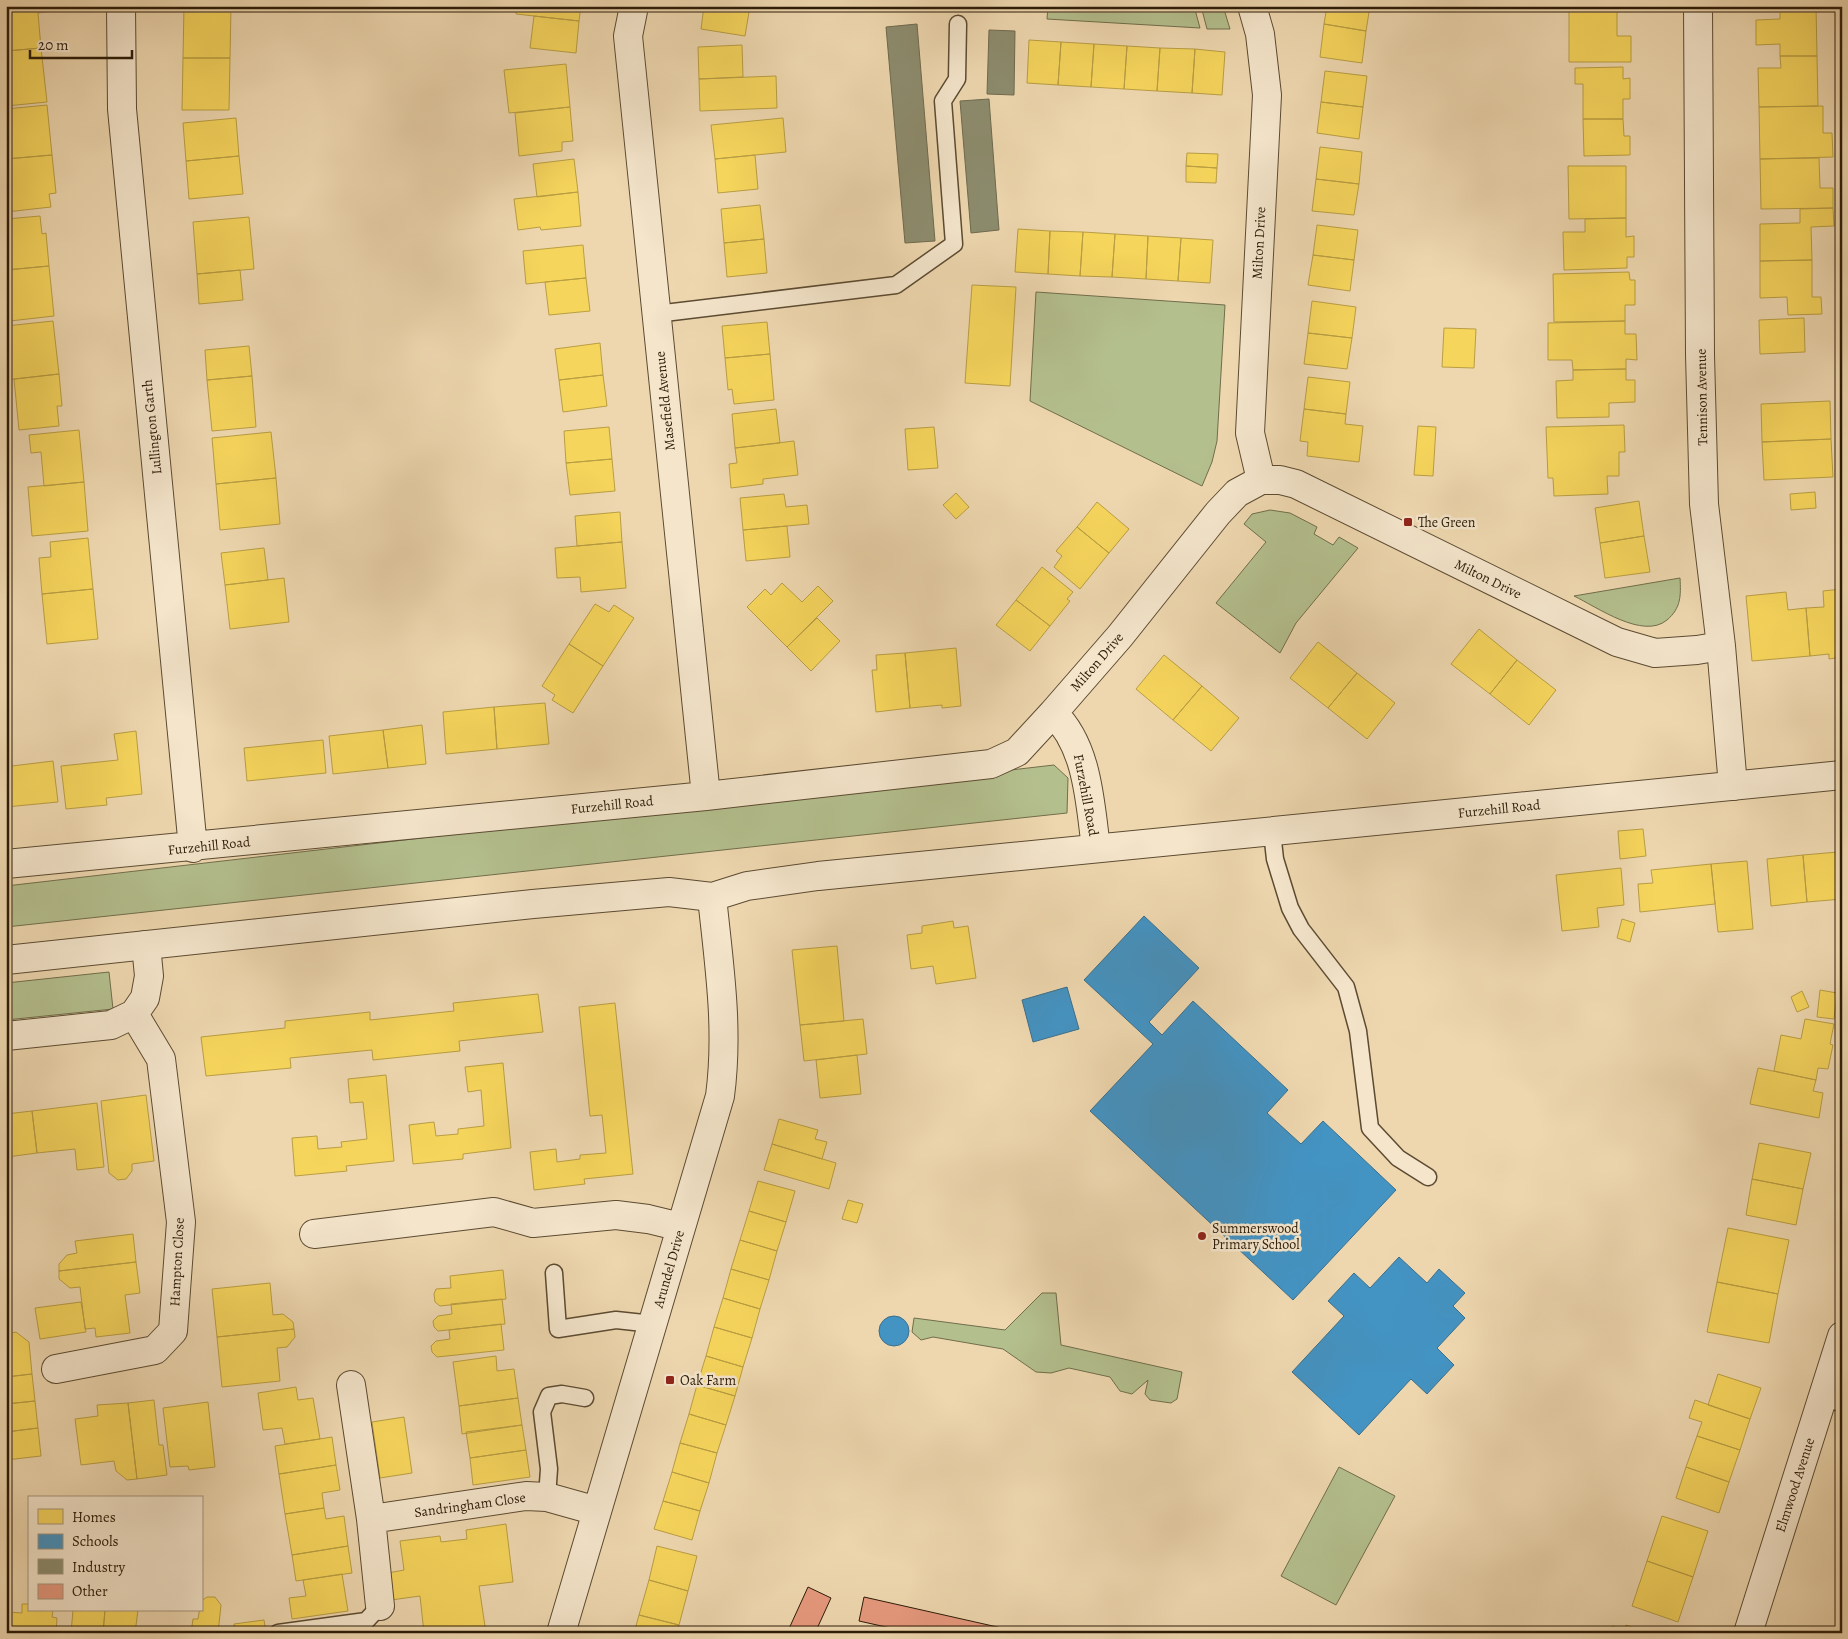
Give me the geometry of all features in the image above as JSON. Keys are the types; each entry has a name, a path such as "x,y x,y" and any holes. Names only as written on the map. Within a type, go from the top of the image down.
{"street":[{"name":"Lullington Garth","path":"121,6 122,109 193,848"},
{"name":"Masefield Avenue","path":"634,6 628,36 706,796"},
{"name":"Milton Drive","path":"1252,6 1260,34 1267,95 1250,433 1261,480"},
{"name":"Tennison Avenue","path":"1698,6 1700,355 1704,504 1721,646 1733,786"},
{"name":"Milton Drive","path":"1053,712 1120,636 1218,513 1237,493 1261,480 1280,480 1296,484 1617,642 1656,653 1721,646"},
{"name":"Furzehill Road","path":"6,864 193,848 706,796 991,764 1017,752 1053,712 1065,724 1075,739 1084,774 1096,848"},
{"name":"Furzehill Road","path":"6,960 669,892 712,897 747,886 818,876 1842,775"},
{"name":"Arundel Drive","path":"561,1633 720,1096 725,1059 725,1019 712,897"},
{"path":"6,1036 110,1025 134,1014 145,998 149,976 146,945"},
{"name":"Hampton Close","path":"56,1369 155,1350 173,1331 181,1222 160,1059 134,1014"},
{"path":"314,1234 494,1212 533,1223 616,1215 648,1219 681,1228"},
{"name":"Elmwood Avenue","path":"1748,1633 1832,1401 1842,1336"},
{"path":"351,1385 371,1520 380,1606"},
{"name":"Sandringham Close","path":"371,1520 526,1496 547,1497 597,1511"}],"lane":[{"path":"656,314 896,285 954,244 943,101 957,78 958,24"},
{"path":"1272,832 1276,859 1290,908 1301,929 1346,988 1358,1031 1370,1128 1398,1158 1428,1177"},
{"path":"554,1273 558,1329 616,1320 653,1324"},
{"path":"547,1497 550,1469 542,1412 549,1396 562,1394 585,1398"},
{"path":"278,1633 366,1621 380,1606"}],"green space":[{"path":"1048,6 1194,6 1200,28 1047,19"},
{"path":"1201,6 1223,6 1230,29 1207,29"},
{"path":"1036,292 1225,305 1217,441 1212,462 1202,486 1030,401"},
{"path":"1270,510 1290,513 1317,527 1314,534 1333,545 1339,537 1358,548 1296,623 1280,653 1216,603 1266,542 1244,524 1252,514"},
{"path":"1680,578 1678,606 1667,620 1657,625 1646,626 1620,620 1574,596"},
{"path":"1054,765 1068,778 1067,813 6,927 6,886"},
{"path":"109,972 113,1009 6,1020 6,983"},
{"path":"1042,1293 1056,1293 1061,1345 1182,1372 1177,1399 1171,1403 1150,1400 1145,1394 1148,1380 1132,1394 1120,1391 1110,1377 1069,1368 1051,1373 1036,1372 1003,1349 933,1337 921,1340 912,1332 914,1318 1005,1330"},
{"path":"1339,1467 1395,1496 1336,1605 1281,1576"}],"building: Homes":[{"path":"6,6 51,6 52,11 38,13 41,48 6,51"},
{"path":"184,6 231,6 230,58 183,58"},
{"path":"517,6 581,6 579,21 516,14"},
{"path":"704,6 750,6 745,36 701,29"},
{"path":"1327,6 1370,6 1366,31 1324,24"},
{"path":"1816,6 1817,56 1780,56 1780,44 1756,45 1756,20 1780,19 1780,7"},
{"path":"1569,10 1617,10 1617,36 1631,36 1631,62 1569,62"},
{"path":"534,16 579,21 576,53 530,48"},
{"path":"1324,24 1366,31 1362,63 1320,57"},
{"path":"1029,40 1061,42 1058,85 1027,83"},
{"path":"1061,42 1094,44 1091,87 1058,85"},
{"path":"1094,44 1127,46 1124,89 1091,87"},
{"path":"742,45 743,77 699,79 698,47"},
{"path":"1127,46 1160,48 1157,91 1124,89"},
{"path":"41,48 47,102 6,106 6,51"},
{"path":"1160,48 1195,49 1192,93 1157,91"},
{"path":"1195,49 1225,52 1222,95 1192,93"},
{"path":"1780,56 1817,56 1818,106 1759,107 1758,68 1781,68"},
{"path":"183,58 230,58 229,110 182,110"},
{"path":"566,64 570,107 509,113 504,70"},
{"path":"1623,67 1623,79 1630,78 1630,99 1623,99 1623,119 1583,119 1583,84 1575,84 1575,68"},
{"path":"1325,71 1367,76 1363,107 1321,102"},
{"path":"776,76 777,108 700,111 699,79"},
{"path":"1321,102 1363,107 1359,139 1317,133"},
{"path":"47,105 52,155 6,159 6,109"},
{"path":"1823,106 1823,133 1832,133 1833,157 1760,159 1759,107"},
{"path":"570,107 573,141 562,142 562,151 519,156 515,113"},
{"path":"236,118 239,156 186,161 183,123"},
{"path":"783,118 786,152 715,159 711,125"},
{"path":"1583,119 1623,119 1624,136 1630,136 1630,155 1584,156"},
{"path":"1320,147 1362,152 1359,184 1316,179"},
{"path":"1187,153 1218,154 1217,168 1186,166"},
{"path":"52,155 56,193 49,194 51,207 6,212 6,159"},
{"path":"755,155 758,189 718,193 715,159"},
{"path":"239,156 243,194 189,199 186,161"},
{"path":"1819,158 1820,188 1833,188 1833,208 1761,209 1760,159"},
{"path":"574,159 578,192 537,197 533,164"},
{"path":"1186,166 1217,168 1216,183 1186,182"},
{"path":"1568,166 1626,166 1626,218 1569,219"},
{"path":"1316,179 1359,184 1354,215 1312,211"},
{"path":"578,192 581,226 541,230 540,227 518,230 514,199"},
{"path":"760,205 764,239 724,243 721,209"},
{"path":"1833,208 1834,226 1811,227 1812,260 1760,261 1760,224 1800,223 1800,209"},
{"path":"40,216 42,234 46,233 49,266 6,270 6,219"},
{"path":"249,217 254,269 197,274 193,222"},
{"path":"1626,218 1626,237 1634,236 1634,257 1627,257 1627,268 1564,270 1563,232 1585,232 1585,219"},
{"path":"1317,225 1358,230 1354,260 1313,255"},
{"path":"1018,229 1050,231 1048,274 1015,272"},
{"path":"1050,231 1083,232 1080,276 1048,274"},
{"path":"1083,232 1115,234 1112,277 1080,276"},
{"path":"1115,234 1148,236 1146,279 1112,277"},
{"path":"1148,236 1181,238 1178,281 1146,279"},
{"path":"1181,238 1213,240 1210,283 1178,281"},
{"path":"764,239 767,273 727,277 724,243"},
{"path":"583,245 586,278 526,284 523,251"},
{"path":"1313,255 1354,260 1350,291 1308,285"},
{"path":"1812,260 1812,297 1821,297 1822,314 1788,315 1787,297 1760,298 1760,261"},
{"path":"49,266 54,316 10,321 9,310 6,310 6,270"},
{"path":"240,270 243,300 199,304 197,274"},
{"path":"1629,272 1630,280 1635,280 1635,305 1625,305 1625,321 1554,322 1553,274"},
{"path":"586,278 590,311 549,315 545,282"},
{"path":"972,285 1016,287 1010,386 965,383"},
{"path":"1312,301 1356,307 1352,338 1308,333"},
{"path":"1804,318 1805,352 1760,354 1759,320"},
{"path":"53,321 59,374 6,380 6,326"},
{"path":"1625,321 1625,334 1636,334 1637,360 1626,359 1626,369 1573,370 1572,360 1548,360 1548,323"},
{"path":"767,322 770,354 725,358 722,326"},
{"path":"1444,328 1476,329 1474,368 1442,367"},
{"path":"1308,333 1352,338 1347,369 1304,364"},
{"path":"600,343 603,375 559,380 555,349"},
{"path":"249,346 252,376 207,380 205,350"},
{"path":"770,354 774,400 734,404 732,389 728,390 725,358"},
{"path":"1626,369 1626,380 1635,380 1635,402 1609,403 1609,417 1557,418 1556,381 1573,380 1573,370"},
{"path":"59,374 62,406 57,406 59,426 19,430 14,379"},
{"path":"603,375 607,406 563,412 559,380"},
{"path":"252,376 256,427 212,431 207,380"},
{"path":"1308,377 1350,382 1346,414 1304,409"},
{"path":"1830,401 1831,439 1762,442 1761,404"},
{"path":"776,409 780,443 735,448 732,414"},
{"path":"1304,409 1346,414 1345,424 1363,426 1359,462 1307,456 1308,442 1300,441"},
{"path":"1624,425 1625,452 1619,452 1619,476 1607,476 1608,494 1554,496 1553,478 1548,478 1546,427"},
{"path":"1418,426 1436,427 1433,476 1414,475"},
{"path":"609,427 612,459 566,463 564,431"},
{"path":"934,427 938,468 908,470 905,429"},
{"path":"79,430 84,482 44,486 41,452 31,453 29,435"},
{"path":"271,432 276,478 216,484 212,438"},
{"path":"1831,439 1833,477 1764,480 1762,442"},
{"path":"794,441 798,475 763,479 763,484 731,488 729,464 737,463 735,448"},
{"path":"612,459 615,491 570,495 566,463"},
{"path":"276,478 280,524 220,530 216,484"},
{"path":"84,482 88,531 32,536 28,487"},
{"path":"1815,492 1816,508 1791,510 1790,494"},
{"path":"956,493 969,507 956,519 943,505"},
{"path":"784,494 786,507 807,505 809,524 743,530 740,498"},
{"path":"1639,501 1644,536 1600,543 1595,508"},
{"path":"1097,502 1129,529 1109,553 1077,527"},
{"path":"620,512 622,542 577,546 575,516"},
{"path":"787,526 790,557 746,561 743,530"},
{"path":"1077,527 1109,553 1080,589 1054,567 1062,556 1056,551"},
{"path":"1644,536 1650,572 1605,578 1600,543"},
{"path":"88,538 93,589 42,594 39,558 51,557 50,542"},
{"path":"622,542 626,588 581,592 580,577 557,578 555,548"},
{"path":"264,548 268,580 225,585 221,553"},
{"path":"1042,567 1073,592 1067,599 1070,601 1050,626 1016,600"},
{"path":"284,578 289,622 230,629 225,585"},
{"path":"782,583 802,602 818,586 833,601 787,647 747,607 765,589 771,595"},
{"path":"93,589 98,639 47,644 42,594"},
{"path":"1842,589 1842,657 1829,659 1829,654 1810,656 1806,608 1824,607 1823,591"},
{"path":"1786,592 1788,610 1806,608 1810,656 1752,661 1746,596"},
{"path":"1016,600 1050,626 1030,651 996,625"},
{"path":"595,604 609,612 614,605 634,618 603,666 569,644"},
{"path":"817,618 840,641 811,671 787,647"},
{"path":"1479,629 1517,660 1490,694 1451,664"},
{"path":"1318,642 1357,673 1328,708 1290,678"},
{"path":"569,644 603,666 573,713 552,700 555,695 542,686"},
{"path":"956,648 961,706 942,708 942,705 910,708 905,653"},
{"path":"905,653 910,708 876,712 872,670 877,670 876,655"},
{"path":"1164,655 1202,686 1173,720 1136,689"},
{"path":"1517,660 1556,690 1529,725 1490,694"},
{"path":"1357,673 1395,703 1367,739 1328,708"},
{"path":"1202,686 1239,718 1211,751 1173,720"},
{"path":"545,703 549,744 497,749 494,707"},
{"path":"494,707 497,749 446,754 443,712"},
{"path":"422,725 426,764 388,768 383,730"},
{"path":"383,730 388,768 333,774 329,736"},
{"path":"136,731 142,794 106,798 107,805 66,809 61,766 118,760 114,734"},
{"path":"323,740 326,773 247,781 244,748"},
{"path":"9,745 12,766 53,761 58,802 6,807 6,746"},
{"path":"1643,829 1646,856 1620,859 1618,831"},
{"path":"1838,852 1842,899 1807,902 1803,855"},
{"path":"1803,855 1807,902 1771,906 1767,859"},
{"path":"1747,861 1753,929 1718,932 1711,864"},
{"path":"1711,864 1715,904 1640,912 1638,884 1653,883 1651,870"},
{"path":"1621,868 1624,905 1597,908 1599,927 1562,931 1556,875"},
{"path":"1622,919 1635,923 1630,942 1617,938"},
{"path":"953,921 954,928 968,926 976,978 936,984 933,966 911,969 907,935 922,933 922,926"},
{"path":"837,946 844,1021 800,1025 792,950"},
{"path":"1820,990 1837,993 1834,1019 1817,1017"},
{"path":"1802,991 1809,1007 1797,1012 1791,997"},
{"path":"538,994 543,1032 459,1041 460,1051 373,1060 372,1050 290,1058 291,1068 206,1076 201,1037 285,1028 285,1021 370,1012 370,1020 454,1011 453,1003"},
{"path":"615,1003 633,1174 584,1179 585,1184 534,1190 530,1152 556,1149 557,1162 580,1159 580,1155 606,1153 602,1115 590,1116 579,1007"},
{"path":"863,1019 867,1054 804,1061 800,1025"},
{"path":"1805,1019 1834,1024 1830,1044 1833,1045 1828,1069 1818,1068 1816,1080 1774,1071 1781,1035 1801,1039"},
{"path":"857,1055 861,1094 820,1098 816,1060"},
{"path":"503,1063 511,1148 463,1154 463,1159 413,1164 409,1125 434,1122 436,1136 458,1134 458,1129 484,1126 481,1090 468,1092 465,1067"},
{"path":"1758,1068 1816,1080 1813,1091 1823,1093 1819,1118 1750,1104"},
{"path":"386,1075 394,1161 346,1166 347,1171 295,1176 292,1138 317,1136 318,1149 342,1147 341,1142 367,1139 363,1102 350,1103 348,1079"},
{"path":"146,1095 154,1161 132,1164 132,1171 126,1179 118,1180 109,1173 101,1101"},
{"path":"97,1103 104,1167 77,1170 75,1149 37,1153 32,1111"},
{"path":"32,1111 37,1153 7,1157 10,1181 6,1182 6,1114"},
{"path":"779,1119 818,1130 815,1139 827,1142 822,1159 772,1144"},
{"path":"1759,1143 1811,1153 1803,1189 1752,1179"},
{"path":"772,1144 836,1163 829,1189 764,1170"},
{"path":"1752,1179 1803,1189 1796,1225 1746,1215"},
{"path":"758,1181 795,1191 786,1222 749,1211"},
{"path":"848,1200 863,1204 857,1223 842,1219"},
{"path":"749,1211 786,1222 777,1251 740,1240"},
{"path":"1728,1228 1789,1240 1778,1294 1717,1282"},
{"path":"133,1234 136,1262 59,1271 59,1264 67,1255 77,1253 75,1241"},
{"path":"740,1240 777,1251 769,1280 731,1269"},
{"path":"136,1262 140,1293 125,1295 130,1333 96,1337 95,1328 85,1329 80,1287 70,1288 59,1279 59,1271"},
{"path":"731,1269 769,1280 760,1309 723,1298"},
{"path":"503,1270 506,1299 440,1306 435,1302 434,1294 436,1289 451,1288 450,1276"},
{"path":"1717,1282 1778,1294 1769,1343 1707,1332"},
{"path":"270,1283 273,1315 283,1314 293,1322 294,1329 217,1337 212,1289"},
{"path":"723,1298 760,1309 752,1338 714,1327"},
{"path":"502,1299 505,1324 438,1331 434,1327 433,1321 438,1316 452,1314 451,1304"},
{"path":"81,1302 86,1332 40,1339 35,1308"},
{"path":"501,1324 504,1350 437,1357 432,1352 431,1346 436,1341 450,1339 449,1330"},
{"path":"714,1327 752,1338 743,1367 706,1356"},
{"path":"294,1329 295,1337 287,1347 277,1348 280,1381 222,1387 217,1337"},
{"path":"16,1332 29,1342 32,1374 6,1377 6,1334"},
{"path":"496,1356 497,1371 514,1369 518,1398 459,1406 453,1362"},
{"path":"706,1356 743,1367 735,1396 697,1385"},
{"path":"32,1374 35,1401 6,1404 6,1377"},
{"path":"1718,1374 1761,1388 1750,1419 1708,1405"},
{"path":"697,1385 735,1396 726,1425 689,1414"},
{"path":"296,1387 298,1400 313,1398 320,1439 285,1444 282,1428 263,1430 258,1393"},
{"path":"518,1398 522,1425 462,1434 459,1406"},
{"path":"154,1400 159,1445 163,1445 167,1475 137,1479 128,1403"},
{"path":"1695,1400 1750,1419 1740,1450 1697,1436 1702,1422 1689,1418"},
{"path":"35,1401 38,1428 6,1432 6,1404"},
{"path":"208,1402 215,1467 189,1470 188,1466 170,1467 163,1408"},
{"path":"128,1403 137,1479 127,1480 116,1471 114,1461 81,1465 75,1419 98,1416 97,1405"},
{"path":"689,1414 726,1425 717,1453 680,1443"},
{"path":"404,1417 412,1473 380,1478 372,1422"},
{"path":"522,1425 526,1450 470,1458 466,1432"},
{"path":"38,1428 41,1456 6,1460 6,1432"},
{"path":"1697,1436 1740,1450 1729,1482 1686,1467"},
{"path":"332,1437 336,1465 279,1474 275,1446"},
{"path":"680,1443 717,1453 709,1483 672,1472"},
{"path":"526,1450 530,1477 473,1485 470,1458"},
{"path":"336,1465 340,1490 322,1493 324,1508 285,1514 279,1474"},
{"path":"1686,1467 1729,1482 1719,1513 1676,1498"},
{"path":"672,1472 709,1483 700,1511 663,1501"},
{"path":"663,1501 700,1511 692,1540 654,1529"},
{"path":"324,1508 326,1519 344,1516 348,1546 292,1555 285,1514"},
{"path":"1662,1516 1708,1531 1693,1577 1647,1561"},
{"path":"506,1524 513,1582 479,1586 486,1633 424,1633 420,1596 391,1600 388,1573 404,1570 400,1541 440,1536 441,1542 467,1539 466,1530"},
{"path":"348,1546 352,1573 296,1581 292,1555"},
{"path":"657,1546 697,1556 688,1591 649,1580"},
{"path":"1647,1561 1693,1577 1678,1622 1632,1606"},
{"path":"342,1574 348,1611 292,1619 289,1598 306,1596 303,1580"},
{"path":"649,1580 688,1591 679,1625 639,1615"},
{"path":"207,1597 215,1597 221,1605 218,1633 191,1633 193,1619 198,1619 199,1612 202,1612 202,1600"},
{"path":"22,1604 28,1604 28,1612 53,1612 52,1617 57,1618 56,1633 6,1633 8,1612 22,1613"},
{"path":"73,1612 105,1612 103,1633 71,1633"},
{"path":"105,1612 138,1612 135,1633 103,1633"},
{"path":"639,1615 679,1625 677,1633 634,1633"},
{"path":"264,1620 266,1633 235,1633 234,1624"},
{"path":"1626,1625 1650,1633 1609,1633 1612,1626 1624,1630"}],"building: Schools":[{"path":"1144,916 1199,968 1149,1022 1162,1035 1193,1001 1288,1090 1267,1113 1301,1144 1323,1121 1396,1190 1293,1300 1090,1111 1153,1044 1084,980"},
{"path":"1067,987 1079,1029 1033,1042 1022,1000"},
{"path":"1399,1257 1427,1283 1439,1269 1465,1293 1453,1306 1465,1318 1437,1348 1454,1365 1427,1394 1411,1379 1359,1435 1292,1372 1344,1316 1328,1301 1354,1273 1370,1288"},
{"path":"894,1316 905,1320 909,1331 905,1342 894,1346 883,1342 879,1331 883,1320"}],"building: Industry":[{"path":"917,24 935,241 905,243 886,27"},
{"path":"989,30 1015,31 1014,95 987,94"},
{"path":"989,99 999,230 971,233 960,101"}],"building: Other":[{"path":"808,1587 831,1598 815,1633 787,1633"},
{"path":"864,1597 1024,1633 913,1633 859,1621"}],"place":[{"name":"The Green","path":"1408,522"},
{"name":"Summerswood Primary School","path":"1202,1236"},
{"name":"Oak Farm","path":"670,1380"}]}
